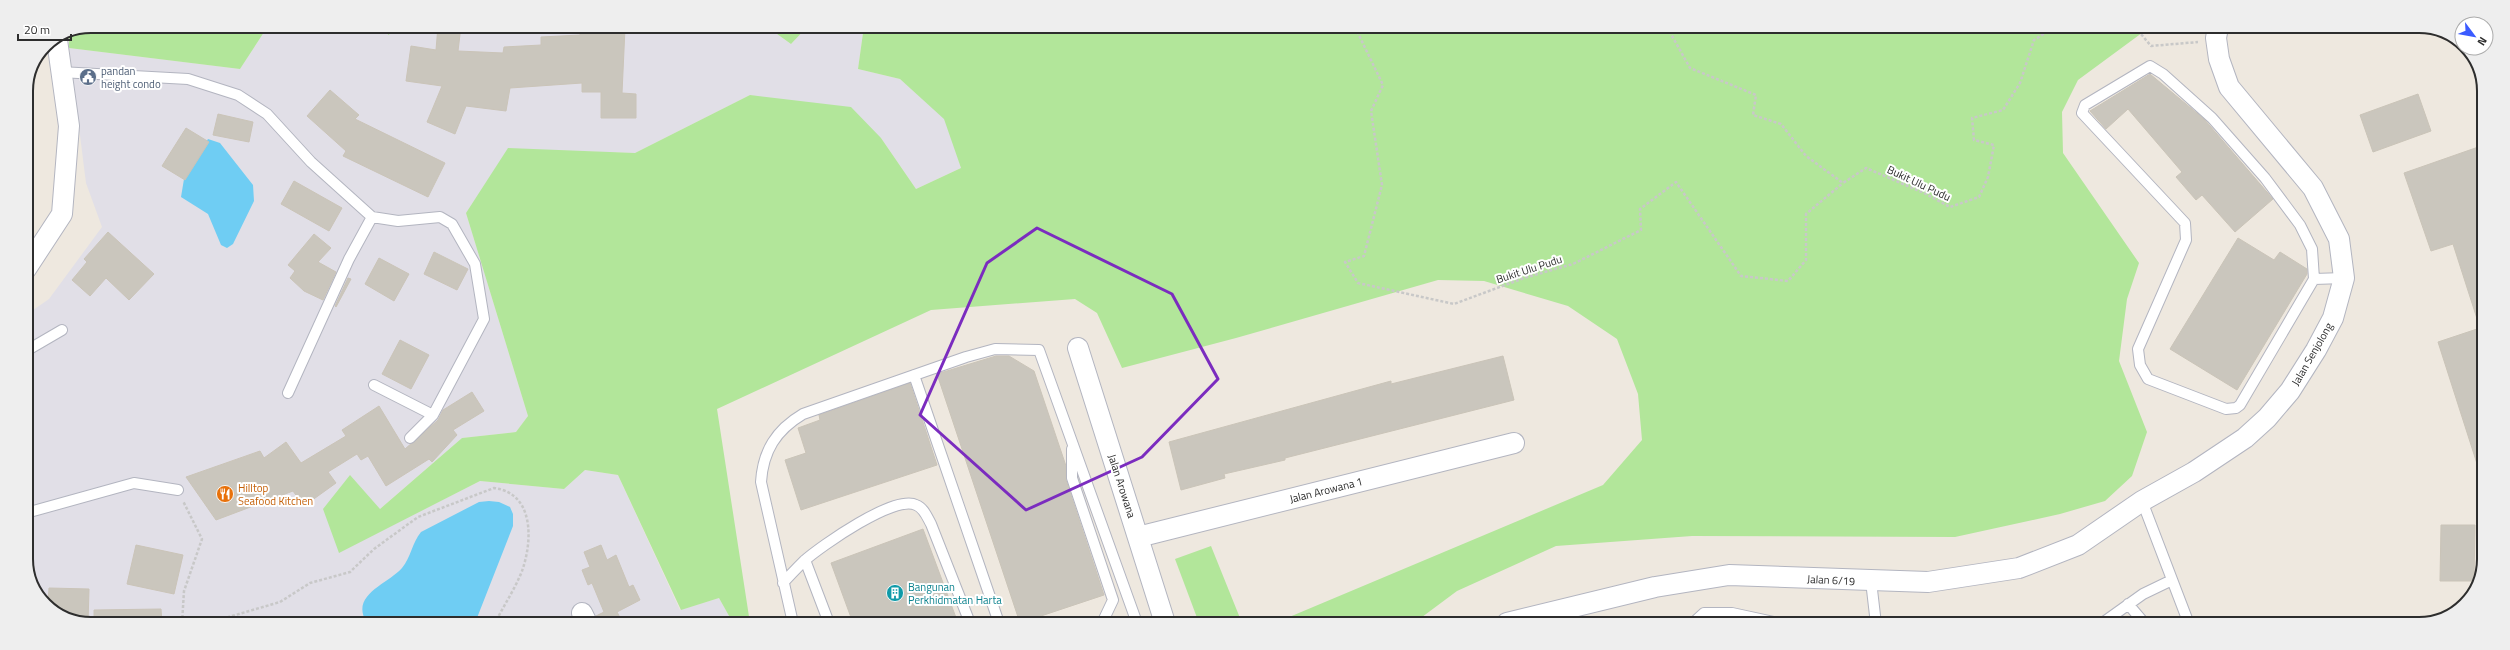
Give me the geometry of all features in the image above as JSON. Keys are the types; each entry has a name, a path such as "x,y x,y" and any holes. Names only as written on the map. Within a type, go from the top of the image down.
{"street":[{"name":"Jalan Senjolong","path":"2142,501 2194,472 2245,438 2267,418 2290,391 2316,350 2332,318 2344,278 2339,239 2329,215 2313,188 2229,88 2219,59 2217,33"},
{"path":"33,258 62,214 69,126 60,72 57,44"},
{"name":"Jalan Arowana","path":"1078,348 1163,617"},
{"name":"Jalan Arowana 1","path":"1138,537 1514,443"},
{"name":"Jalan 6/19","path":"1565,617 1655,587 1730,575 1928,582 2019,568 2078,545 2142,501"}],"lane":[{"path":"2150,66 2163,74 2212,118 2266,178 2300,225 2312,249 2314,279 2240,404 2236,408 2226,409 2148,378 2140,365 2138,350 2186,240 2185,223 2082,113 2085,104 2150,66"},
{"path":"60,72 188,79 238,95 267,114 312,162 372,217 398,221 440,217 452,224 475,264 484,319 433,415 410,438"},
{"path":"288,393 348,259 372,217"},
{"path":"2314,279 2344,278"},
{"path":"33,347 62,330"},
{"path":"792,617 761,482 762,464 769,447 778,433 789,422 803,414 966,357 995,349 1039,350 1135,617"},
{"path":"914,375 997,617"},
{"path":"374,385 433,415"},
{"path":"1072,443 1072,478 1113,600 1105,617"},
{"path":"33,511 134,483 178,490"},
{"path":"2142,501 2187,617"},
{"path":"783,583 805,560 854,524 890,508 906,503 916,504 923,510 931,524 968,617"},
{"path":"805,560 827,617"},
{"path":"2110,617 2143,594 2172,580"},
{"path":"1871,581 1875,617"},
{"path":"2128,604 2139,617"},
{"path":"1700,617 1704,613 1732,613 1751,617"}],"path":[{"name":"Bukit Ulu Pudu","path":"1359,33 1383,85 1371,111 1382,185 1364,256 1345,262 1358,283 1454,304 1524,278 1573,264 1640,230 1640,209 1676,182 1741,276 1788,281 1806,260 1806,214 1843,183 1866,168 1924,193 1950,207 1979,197 1988,177 1994,146 1974,140 1972,118 2003,110 2020,83 2034,40 2045,33"},
{"path":"1670,33 1690,68 1756,95 1753,115 1781,124 1806,156 1843,183"},
{"path":"2139,33 2151,46 2186,44 2217,33"},
{"path":"229,617 280,602 310,583 350,572 374,549 418,517 494,488 504,489 517,498 524,508 529,527 522,570 498,617"},
{"path":"178,490 202,539 184,591 182,617"}],"highlighted area":[{"path":"1037,228 1172,294 1218,379 1142,457 1026,510 920,415 987,263"}],"shaded area":[{"path":"263,33 386,33 389,35 390,33 776,33 791,44 801,33 863,33 858,69 900,79 945,119 961,168 916,189 881,138 750,95 635,153 508,149 466,213 528,416 516,432 462,438 380,509 339,552 480,481 564,489 585,470 618,475 680,610 719,598 730,617 91,617 69,613 47,597 37,581 33,562 33,310 49,299 102,227 86,183 69,48 240,69"}],"green space":[{"path":"91,33 263,33 240,69 69,48 69,37"},
{"path":"776,33 801,33 791,44"},
{"path":"863,33 2142,33 2078,80 2062,112 2063,153 2139,263 2127,299 2119,361 2147,432 2132,476 2105,501 2060,514 1955,537 1692,536 1556,546 1457,591 1422,617 1289,617 1603,485 1642,440 1638,394 1617,339 1568,306 1484,281 1438,280 1236,338 1122,368 1097,313 1075,299 931,310 717,409 749,617 730,617 719,598 681,610 618,475 585,470 564,489 480,481 339,553 323,509 350,475 380,509 462,438 516,432 528,416 466,213 508,148 635,153 750,95 851,107 881,138 916,189 961,168 944,119 900,79 858,69"},
{"path":"1211,546 1240,617 1197,617 1175,559"}],"water":[{"path":"208,139 220,143 253,185 254,201 233,244 227,248 221,245 208,214 181,197 184,179"},
{"path":"479,502 499,502 510,507 513,514 513,526 477,617 365,617 363,605 366,598 372,591 402,568 421,532"}],"building":[{"path":"437,33 460,33 458,51 503,53 504,47 541,45 541,37 580,35 580,33 625,33 622,93 636,94 636,118 601,118 601,92 582,92 582,83 510,88 506,111 466,106 455,134 427,122 442,86 406,81 411,46 436,50"},
{"path":"2150,74 2204,119 2273,199 2235,232 2202,195 2196,200 2176,177 2182,172 2128,109 2106,129 2090,111"},
{"path":"330,90 359,115 355,119 445,163 428,197 343,156 346,151 307,116"},
{"path":"2418,94 2431,131 2373,152 2360,115"},
{"path":"218,114 253,122 249,142 213,135"},
{"path":"186,128 209,142 185,180 162,166"},
{"path":"2477,147 2477,319 2453,244 2431,251 2404,173"},
{"path":"294,181 342,208 329,231 281,204"},
{"path":"108,232 154,274 129,300 106,278 90,296 72,280 87,262 84,259"},
{"path":"314,234 331,248 318,262 336,272 323,300 304,291 290,278 295,271 288,265"},
{"path":"2238,238 2274,260 2280,252 2307,269 2307,274 2237,390 2170,349"},
{"path":"434,252 468,269 457,290 424,274"},
{"path":"379,258 409,274 394,301 365,284"},
{"path":"348,278 351,279 336,307 335,306"},
{"path":"2477,329 2477,464 2438,342"},
{"path":"400,340 429,355 411,389 382,374"},
{"path":"996,356 1009,356 1034,371 1066,466 1066,480 1104,595 1038,617 1018,617 937,374"},
{"path":"1503,356 1514,400 1285,458 1285,460 1224,474 1225,478 1181,490 1169,442 1391,381 1391,384"},
{"path":"910,383 937,465 801,510 785,460 806,453 798,428 820,420 819,415"},
{"path":"472,392 484,411 453,430 457,435 432,462 429,459 386,486 368,456 361,460 357,454 328,472 336,483 304,506 293,491 216,520 186,477 260,451 264,458 286,442 301,463 346,436 342,430 379,406 405,449 438,420 443,410"},
{"path":"2441,525 2475,525 2474,577 2472,581 2440,581"},
{"name":"Bangunan Perkhidmatan Harta","path":"923,529 956,617 851,617 831,563"},
{"path":"136,545 183,555 174,594 127,584"},
{"path":"601,545 607,560 616,555 629,587 633,585 640,600 617,612 620,617 596,617 604,612 592,583 588,585 582,570 590,567 584,552"},
{"path":"49,588 89,589 88,617 69,613 48,598"},
{"path":"161,609 162,617 94,617 94,610"}],"place":[{"name":"pandan height condo","path":"88,77"},
{"name":"Hilltop Seafood Kitchen","path":"225,494"},
{"name":"Bangunan Perkhidmatan Harta","path":"895,593"}]}
